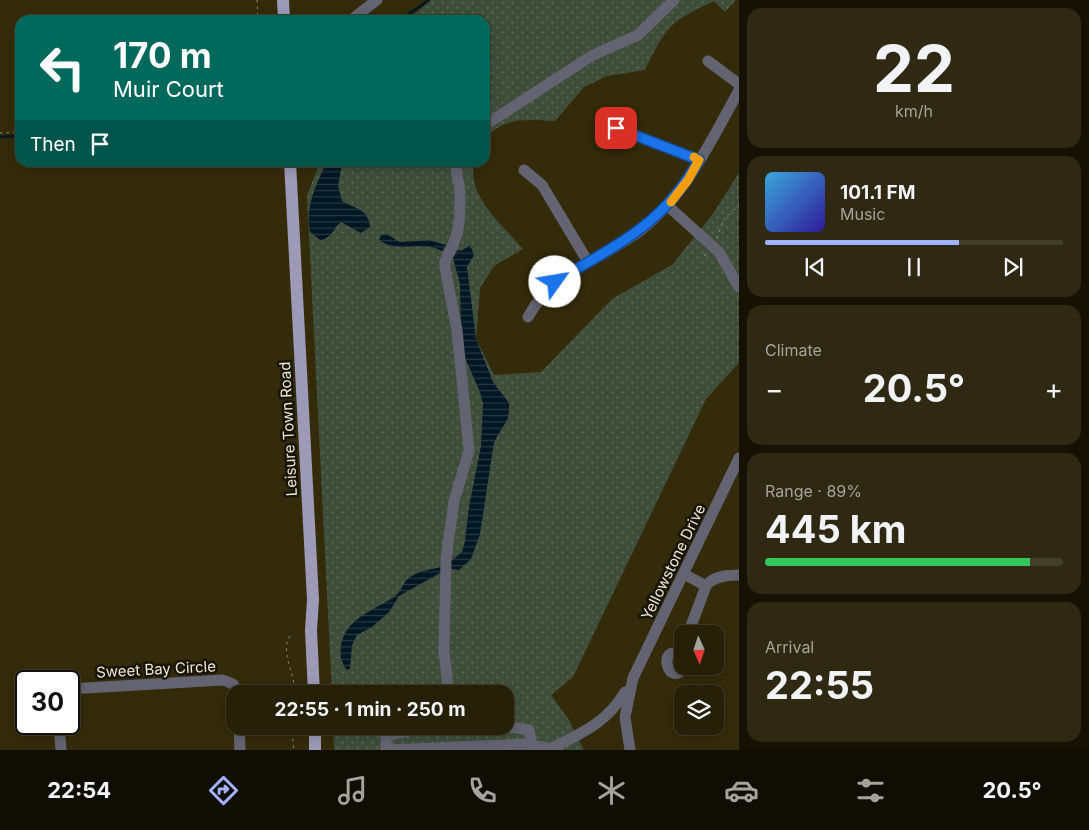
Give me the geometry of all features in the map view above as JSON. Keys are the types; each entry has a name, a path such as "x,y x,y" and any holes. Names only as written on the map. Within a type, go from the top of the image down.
{"main road":[{"path":"283,0 284,15"},
{"name":"Leisure Town Road","path":"290,167 313,600 311,630 314,685"},
{"path":"315,735 315,750"}],"street":[{"path":"358,15 377,0"},
{"path":"490,121 513,105 551,84 588,58 638,36 674,0"},
{"path":"708,61 739,84"},
{"path":"528,317 542,294 555,282 617,247 641,230 668,206 688,180 739,90"},
{"path":"616,128 699,160"},
{"path":"448,685 444,652 446,559 454,502 469,451 457,330 445,268 445,261 460,226 458,209 460,193 456,167"},
{"path":"524,170 542,185 588,262"},
{"path":"668,206 719,252 739,287"},
{"name":"Yellowstone Drive","path":"549,750 580,736 603,720 620,702 647,652 739,458"},
{"path":"684,574 706,586"},
{"path":"691,625 710,580 718,577 739,575"},
{"path":"647,652 667,659"},
{"path":"674,654 667,659 667,668 674,672"},
{"name":"Yellowstone Drive","path":"630,750 625,718 634,678"},
{"name":"Sweet Bay Circle","path":"80,688 223,680 234,685"},
{"path":"514,728 529,730 532,747"},
{"path":"60,735 61,750"},
{"path":"239,735 240,750"},
{"path":"390,735 386,736 387,750 525,744 532,747 558,750"}],"path":[{"path":"257,0 258,15"},
{"path":"0,133 15,132"},
{"path":"718,237 723,221 739,204"},
{"path":"290,636 287,641 287,649 294,685"},
{"path":"292,735 294,750"}],"green space":[{"path":"431,0 736,0 725,12 714,1 678,20 665,34 645,70 607,76 584,87 555,121 517,121 501,126 490,134 490,15 414,15"},
{"path":"318,167 474,167 473,175 481,199 488,210 523,249 494,266 480,288 476,339 494,375 541,372 612,299 672,265 712,215 739,173 739,363 706,399 573,677 551,695 569,720 584,750 334,750 333,735 514,735 514,685 332,685 307,195"}],"water":[{"path":"324,167 341,167 338,186 342,201 364,213 367,216 370,227 361,233 341,222 327,238 320,240 310,232 309,222 310,204"},
{"path":"386,234 400,242 429,240 446,245 442,251 426,246 395,246 379,240 381,235"},
{"path":"470,245 474,255 467,267 476,339 493,382 509,403 509,409 508,418 494,442 480,534 471,559 459,570 452,569 450,562 462,552 465,541 469,507 481,446 483,404 480,392 465,358 461,328 460,284 453,258 458,250 461,251"},
{"path":"441,567 442,572 399,596 389,612 372,627 357,635 352,645 350,669 347,670 341,659 341,647 342,640 352,624 394,597 412,575"}],"waterway":[{"path":"407,15 429,0"},
{"path":"0,137 15,136"}],"slow traffic":[{"path":"671,202 688,180 699,160 694,157"}],"route":[{"path":"555,282 617,247 641,230 668,206 678,194 699,160 689,154 616,128"}]}
